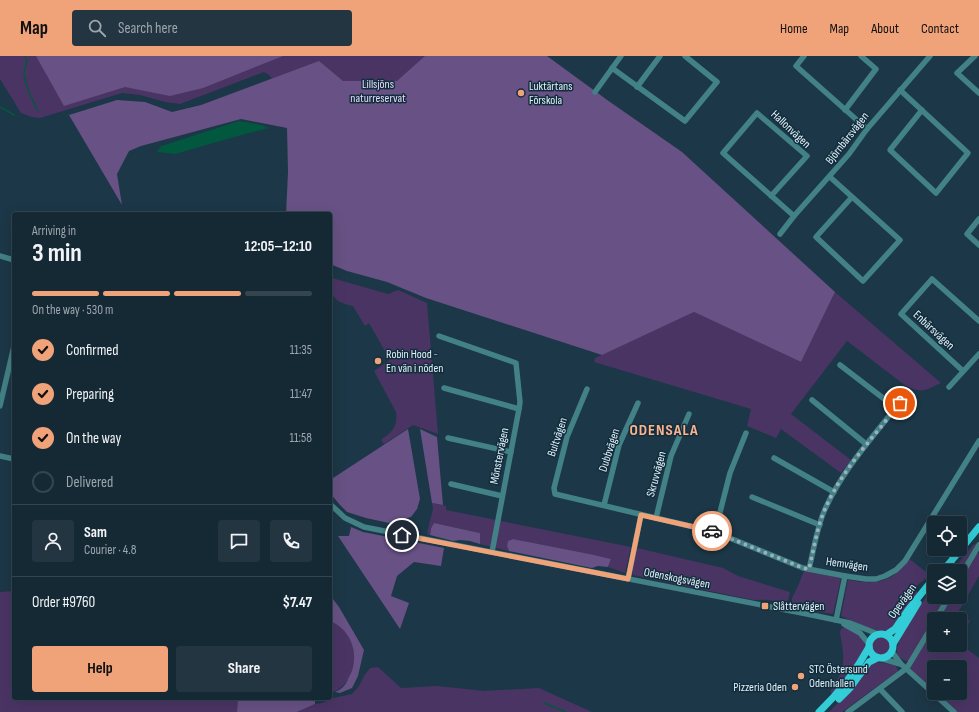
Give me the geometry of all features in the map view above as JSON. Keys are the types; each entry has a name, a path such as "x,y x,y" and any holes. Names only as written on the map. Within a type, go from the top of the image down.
{"main road":[{"path":"948,564 979,527"},
{"name":"Opevägen","path":"882,634 896,629 912,604 927,586"},
{"name":"Opevägen","path":"893,648 911,614 927,592"},
{"path":"819,712 852,676 872,638 882,634 890,638 893,648 887,657 869,662 850,688 826,712"},
{"path":"869,645 871,653 880,658"}],"street":[{"path":"595,92 620,56"},
{"path":"638,87 660,56"},
{"path":"612,68 684,121 717,82 685,56"},
{"path":"804,56 796,66 867,129"},
{"path":"845,110 876,69 861,56"},
{"name":"Björnbärsvägen","path":"780,234 794,216 830,177 867,129 930,56"},
{"path":"975,56 957,73 979,94"},
{"path":"900,90 922,110 968,153 936,192 890,150 922,110"},
{"name":"Hallonvägen","path":"771,196 807,156 757,113 723,153 771,196 794,216"},
{"path":"830,177 900,240 863,281 816,237 852,197"},
{"path":"979,219 967,234 979,245"},
{"path":"0,256 12,259"},
{"name":"Enbärsvägen","path":"963,371 901,314 932,279 979,321"},
{"name":"Mönstervägen","path":"439,336 516,363 520,402 492,552"},
{"path":"949,387 979,354"},
{"path":"0,406 12,355"},
{"path":"840,365 896,408"},
{"path":"444,388 519,409"},
{"name":"Bultvägen","path":"555,494 554,488 567,437 586,389"},
{"path":"809,569 820,525 834,492 848,468 906,394"},
{"path":"812,400 866,444"},
{"name":"Dubbvägen","path":"604,505 619,445 638,403"},
{"name":"Skruvvägen","path":"656,518 671,456 689,414"},
{"path":"716,532 730,474 746,433"},
{"path":"448,438 511,452"},
{"name":"Hemvägen","path":"555,494 716,532 803,568 844,576 876,579 896,570 905,561 979,441"},
{"path":"0,456 12,459"},
{"path":"774,458 834,492"},
{"path":"451,484 502,496"},
{"path":"752,497 820,525"},
{"name":"Odenskogsvägen","path":"332,506 345,518 364,527 837,621 882,634"},
{"path":"628,579 641,515"},
{"path":"967,565 978,547"},
{"path":"837,621 844,576"},
{"name":"Odenskogsvägen","path":"837,621 860,633 869,645"},
{"path":"848,712 907,668 927,635"},
{"path":"893,648 901,664"},
{"path":"880,658 901,664 907,668 954,712"},
{"path":"880,688 902,712"}],"shaded area":[{"name":"Lillsjöns naturreservat","path":"0,56 467,56 460,72 296,107 269,75 264,72 180,104 165,102 140,95 122,93 40,118 21,113 0,79"},
{"path":"239,121 269,128 175,154 157,152 161,146"},
{"path":"332,278 388,294 398,290 427,303 438,434 413,425 384,444 381,440 393,429 396,422 396,412 374,371 390,360 369,323 365,326 353,306 340,302 333,295"},
{"path":"835,292 941,383 924,390 916,390 906,386 847,341 791,414 851,460 841,473 781,429 776,438 747,426 751,409 594,362 595,358 694,312 801,362"},
{"path":"432,503 446,506 446,510 631,547 625,573 608,567 611,559 513,539 508,541 507,546 509,551 480,544 480,533 434,523 431,527 429,536 427,533 433,509"},
{"path":"977,543 965,564 958,564 964,556 967,556 967,552 973,545"},
{"path":"637,548 723,568 738,576 790,592 787,605 770,600 753,600 633,575 632,572"},
{"path":"977,553 979,554 979,576 967,597 967,569"},
{"path":"908,558 927,573 927,577 914,588 918,593 894,626 889,630 884,631 872,629 841,616 848,580 861,582 881,581 888,579 899,571"},
{"path":"804,571 841,578 833,614 792,608 792,598"},
{"path":"12,591 12,700 238,700 237,712 0,712 0,592"},
{"path":"927,596 927,604 942,604 938,612 927,612 927,631 910,661 906,661 899,657 897,647 905,629"},
{"path":"947,604 963,604 958,612 943,612"},
{"path":"332,622 341,627 353,646 353,669 341,688 332,692"},
{"path":"845,627 858,634 863,639 865,645 862,656 834,695 830,692 842,670 843,651 840,633 841,629"},
{"path":"881,637 887,640 890,646 887,652 881,655 875,652 872,646 875,640"},
{"path":"927,639 927,652 967,652 967,649 979,658 979,712 956,712 943,700 967,700 967,660 927,660 927,685 910,669"},
{"path":"875,662 896,666 898,671 842,712 829,712 850,691 870,665"},
{"path":"378,667 401,688 438,686 484,691 539,688 592,712 297,712 315,704 332,700 333,698 352,694 359,686 370,668"}],"green space":[{"path":"36,56 283,56 203,88 170,96 125,87 64,106"},
{"path":"425,56 547,56 682,152 835,292 801,362 694,312 602,355 426,298 387,282 347,271 332,265 332,212 286,212 288,172 287,128 241,119 141,146 129,151 117,174 122,205 69,115 117,100 145,102 172,112 201,105 319,61 343,81 397,81"},
{"path":"408,429 420,499 417,509 411,517 389,523 347,512 332,495 332,479"},
{"path":"420,429 437,437 443,505 432,503"},
{"path":"434,523 480,533 480,544 470,541 453,541 430,535 431,528"},
{"path":"351,527 363,532 444,548 441,566 414,562 397,576 391,596 409,603 400,629 338,536 349,536"},
{"path":"513,539 611,559 608,567 598,566 592,568 509,551 507,546 508,541"},
{"path":"332,598 364,650 358,676 352,688 340,693 335,692 342,688 352,671 354,654 349,638 338,625 332,622"},
{"path":"238,700 315,700 315,704 297,712 237,712"}],"waterway":[{"path":"24,72 27,61 25,56"},
{"path":"24,74 31,98 38,111"},
{"path":"0,107 14,115"},
{"path":"544,703 566,712"}],"way so far":[{"path":"712,531 803,568 809,569 822,518 834,492 848,468 900,403"}],"place":[{"name":"Luktärtans Förskola","path":"521,93"},
{"name":"Robin Hood - En vän i nöden","path":"378,361"},
{"name":"Slåttervägen","path":"765,606"},
{"name":"STC Östersund Odenhallen","path":"801,676"},
{"name":"Pizzeria Oden","path":"795,687"}],"district":[{"name":"ODENSALA","path":"664,429"}],"route":[{"path":"402,535 628,579 641,515 712,531"}]}
